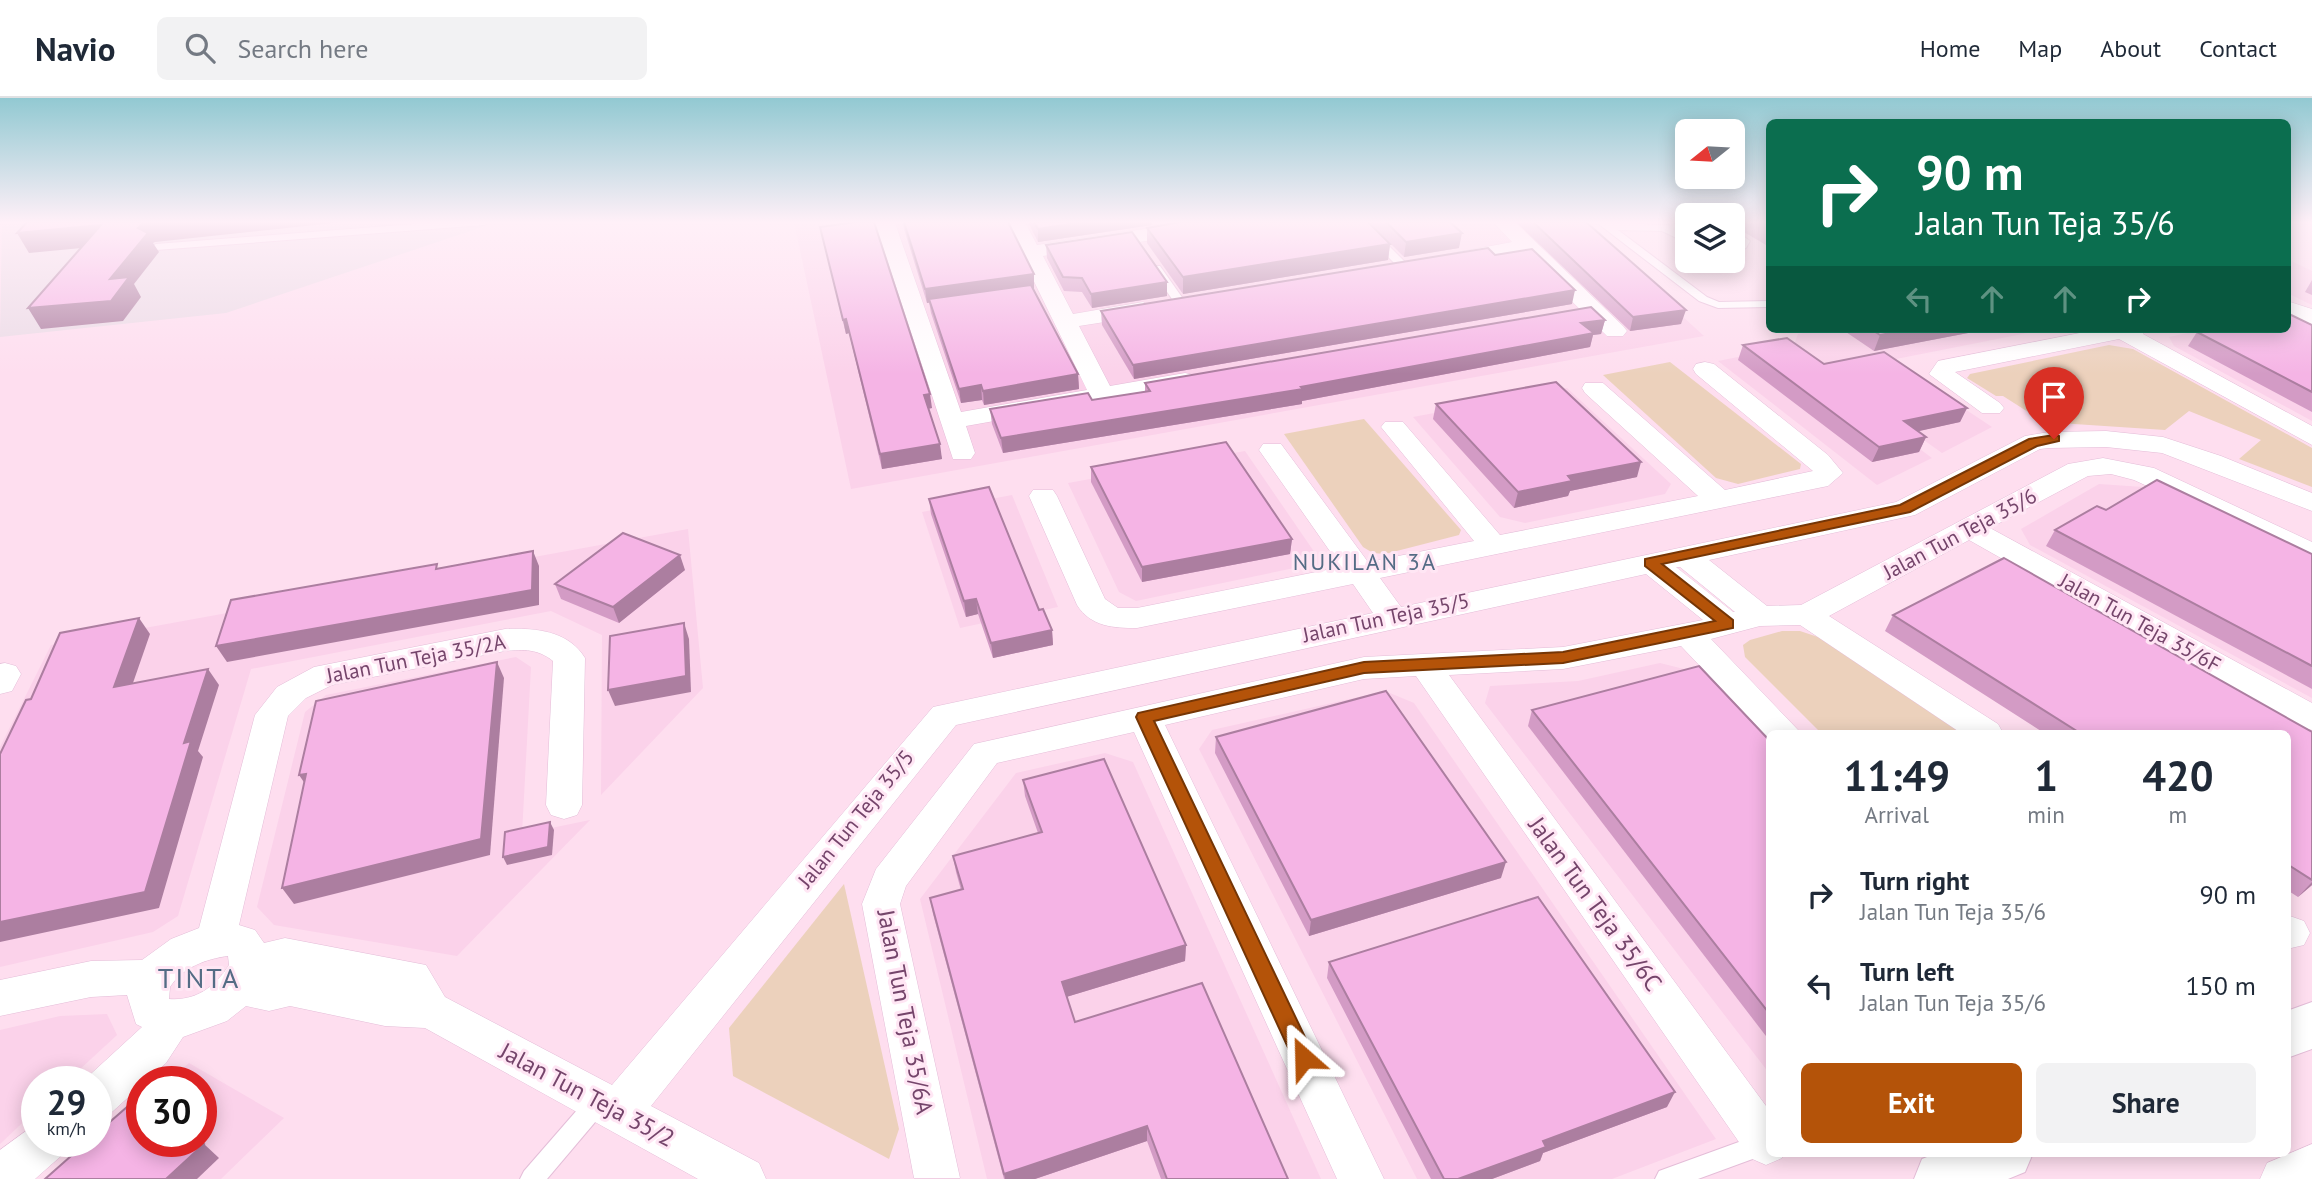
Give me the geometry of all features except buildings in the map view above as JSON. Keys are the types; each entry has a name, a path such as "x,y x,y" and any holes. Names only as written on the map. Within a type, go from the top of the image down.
{"street":[{"path":"903,272 921,309 962,453"},
{"path":"1037,272 1043,292 1065,322 1102,394"},
{"path":"1555,272 1615,331"},
{"path":"1065,322 1207,299"},
{"path":"2291,309 2312,317"},
{"path":"1567,315 1594,310"},
{"path":"1991,408 1941,374 1947,366 2110,333"},
{"path":"2130,333 2312,437"},
{"path":"1044,496 1092,605 1112,618 1137,618 1818,480 1829,473 1819,461 1705,369"},
{"path":"951,421 1211,376"},
{"path":"1594,388 1719,500"},
{"path":"1394,427 1494,545"},
{"name":"Jalan Tun Teja 35/5","path":"608,1106 945,715 1905,509 2034,442 2054,439 2142,443 2175,449 2312,503"},
{"path":"1272,450 1392,617"},
{"name":"Jalan Tun Teja 35/6","path":"986,753 1364,668 1563,658 1688,634 1760,616 1806,615 2078,470 2094,465 2115,466 2144,474 2312,553"},
{"name":"Jalan Tun Teja 35/6F","path":"1968,528 2312,718"},
{"path":"1684,555 1760,616"},
{"path":"1650,562 1728,624"},
{"path":"1806,615 1981,730"},
{"path":"1688,634 1781,730"},
{"name":"Jalan Tun Teja 35/2A","path":"216,939 272,715 281,699 303,684 325,675 505,640 532,638 555,644 569,657 564,805"},
{"name":"Jalan Tun Teja 35/6C","path":"1425,665 1766,1139"},
{"path":"1144,717 1361,1179"},
{"name":"Jalan Tun Teja 35/6A","path":"938,1178 881,904 889,880 986,753"},
{"path":"253,981 249,949 241,942 216,939 186,949 172,958 154,977 147,992 147,1003 150,1011 171,1019 203,1013 253,981 285,955 412,977 430,1010"},
{"path":"0,998 91,979 154,977"},
{"name":"Jalan Tun Teja 35/2","path":"253,981 277,1005 316,1013 364,1004 430,1010 743,1179"},
{"path":"112,1083 151,1049 171,1019"},
{"path":"2291,1033 2312,1025"},
{"path":"1,1179 26,1157"},
{"path":"1942,1179 1995,1157"},
{"path":"2283,1179 2312,1166"}],"lane":[{"path":"1158,272 1180,303"},
{"path":"1667,272 1703,299 1718,305 1766,304"},
{"path":"532,1179 608,1106"},
{"path":"1667,1179 1766,1143"}],"shaded area":[{"path":"1,272 347,272 226,313 0,337"},
{"path":"805,272 1634,272 1704,336 851,489"},
{"path":"2291,272 2312,272 2312,305 2291,295"},
{"path":"2291,329 2312,329 2312,421 2174,346 2169,337 2187,333 2291,333"},
{"path":"2028,333 1891,360 1992,427 1942,453 1793,347 1798,334"},
{"path":"2109,345 2133,349 2312,448 2312,487 2239,459 2261,440 2189,411 2165,430 2044,422 2003,396 1996,396 1967,378 1970,374"},
{"path":"1784,348 1932,458 1877,485 1718,361"},
{"path":"1670,362 1801,464 1800,469 1738,484 1716,478 1603,375"},
{"path":"1567,388 1671,484 1665,494 1525,523 1500,517 1413,417"},
{"path":"1364,419 1461,530 1459,535 1385,554 1373,553 1363,547 1284,434"},
{"path":"1245,451 1315,553 1304,566 1136,601 1119,592 1068,483"},
{"path":"2099,484 2143,487 2312,569 2312,698 2030,545 2021,529"},
{"path":"1012,495 1058,607 960,628 922,512"},
{"path":"688,529 703,688 601,795 602,635 551,611 251,669 178,916 153,932 0,967 0,747 51,645"},
{"path":"1782,631 1800,631 1818,637 1957,730 1818,730 1745,657 1743,645 1750,640"},
{"path":"516,657 531,667 522,834 590,820 457,956 274,925 257,907 305,712 326,695"},
{"path":"1660,663 1692,671 1766,749 1766,1069 1485,703 1490,686 1578,681"},
{"path":"1385,691 1414,703 1716,1139 1612,1179 1417,1179 1199,749 1212,730"},
{"path":"1105,753 1133,762 1321,1179 987,1179 920,899 1016,773"},
{"path":"844,884 899,1129 889,1159 733,1076 729,1028"},
{"path":"107,1014 117,1035 83,1066 21,1066 21,1124 0,1144 0,1030 60,1016"},
{"path":"217,1079 284,1118 221,1179 58,1179 112,1157 126,1148 126,1157 217,1157"}],"district":[{"name":"NUKILAN 3A","path":"1365,562"},
{"name":"TINTA","path":"199,978"}],"route":[{"path":"1304,1058 1144,717 1364,668 1563,658 1728,624 1650,562 1905,509 2034,442 2054,439"}]}
